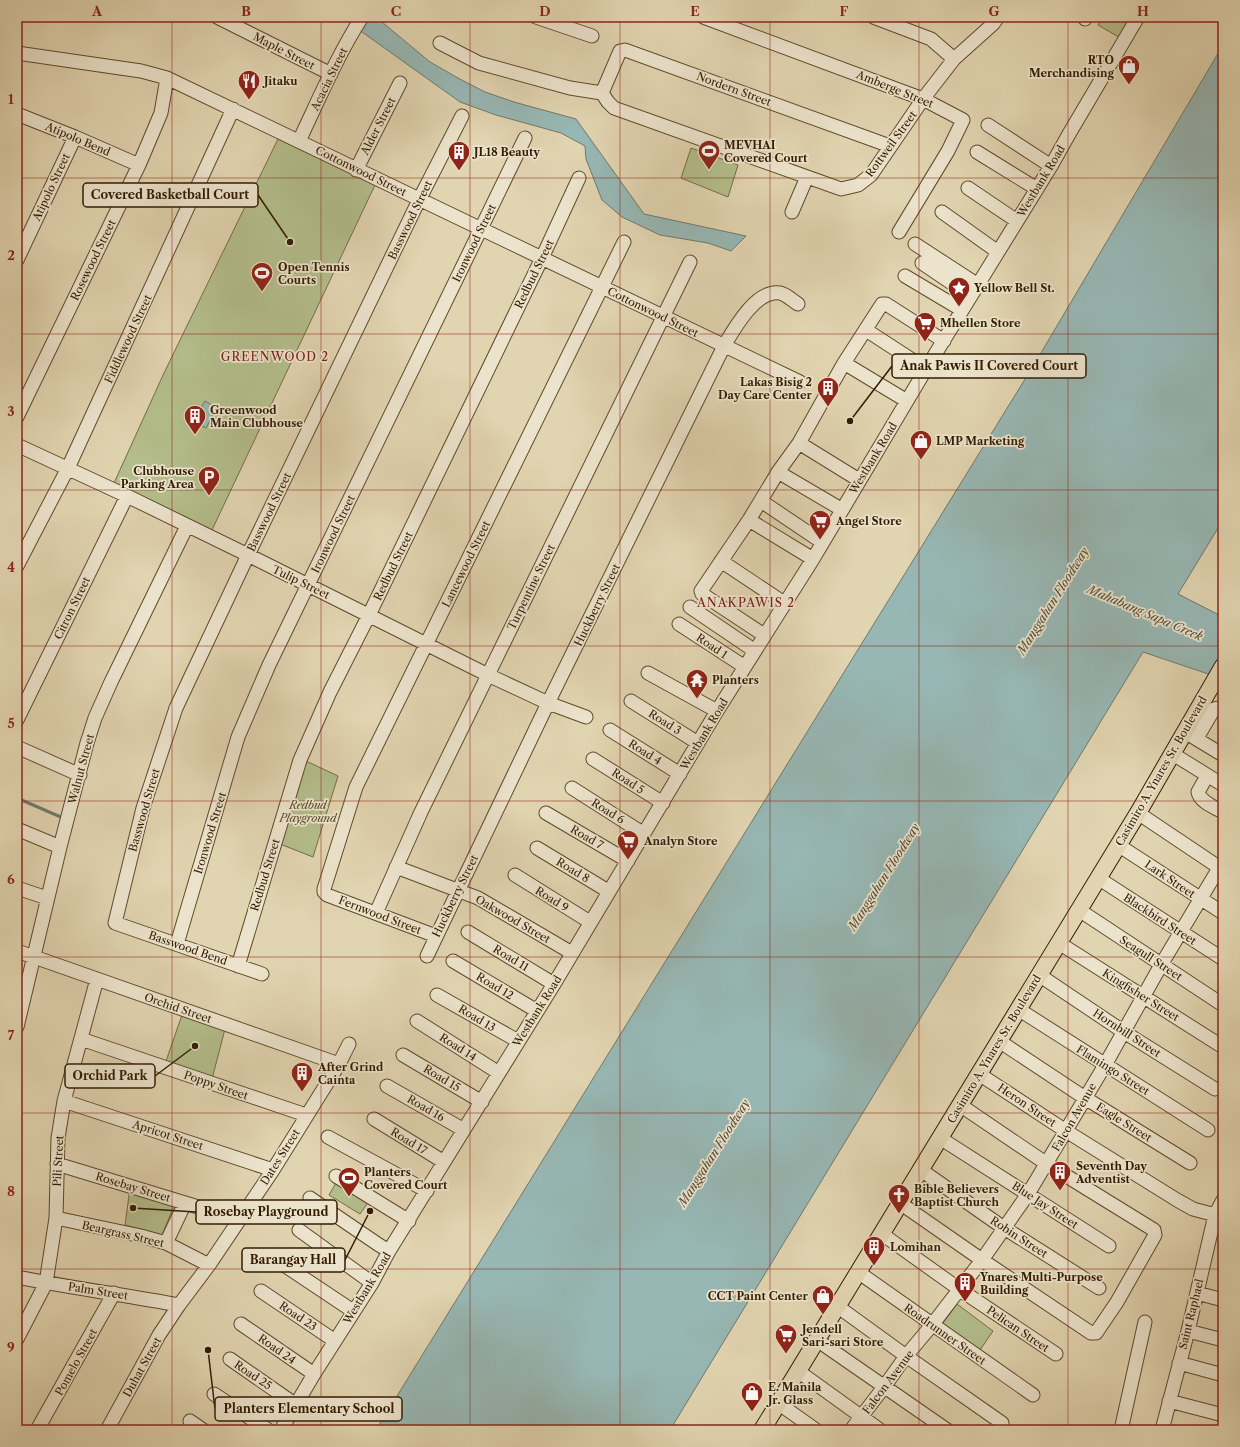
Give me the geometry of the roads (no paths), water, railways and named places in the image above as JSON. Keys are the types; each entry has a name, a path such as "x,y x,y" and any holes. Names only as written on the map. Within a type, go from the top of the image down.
{"main road":[{"name":"Casimiro A. Ynares Sr. Boulevard","path":"762,1430 1138,813 1172,754 1191,735 1199,706 1223,666"}],"street":[{"name":"Maple Street","path":"217,17 331,74"},
{"name":"Acacia Street","path":"299,141 351,34 362,17"},
{"path":"536,17 592,36"},
{"name":"Amberge Street","path":"703,17 923,99 962,119 964,122 948,151 899,232"},
{"path":"873,17 895,21 931,39 954,59"},
{"name":"Westbank Road","path":"281,1430 334,1341 349,1308 372,1283 389,1251 409,1221 554,984 566,950 590,922 628,861 717,711 813,559 841,509 1051,166 1138,17"},
{"name":"Rottweil Street","path":"602,93 614,108 841,189 858,185 871,175 923,99 954,59 993,19"},
{"path":"440,43 479,63 570,88 602,93"},
{"name":"Nordern Street","path":"602,93 620,51 625,50 890,146"},
{"name":"Cottonwood Street","path":"17,53 141,71 167,78 800,382"},
{"name":"Rosewood Street","path":"17,417 139,165 161,113 167,78"},
{"name":"Alder Street","path":"356,170 400,83"},
{"name":"Fiddlewood Street","path":"17,566 68,468 233,109"},
{"name":"Atipolo Bend","path":"17,114 139,165"},
{"name":"Basswood Street","path":"115,922 143,808 176,708 248,555 462,116"},
{"path":"988,125 1051,166"},
{"name":"Atipolo Street","path":"17,260 75,137"},
{"name":"Ironwood Street","path":"176,944 238,737 269,665 525,138"},
{"path":"977,152 1037,189"},
{"path":"792,212 807,177"},
{"name":"Redbud Street","path":"238,966 300,760 330,692 369,615 542,258 579,178"},
{"path":"968,188 1017,222"},
{"path":"942,212 998,252"},
{"name":"Lancewood Street","path":"324,892 356,787 624,242"},
{"path":"915,244 974,290"},
{"name":"Turpentine Street","path":"376,913 396,867 488,674 690,262"},
{"path":"922,263 974,290"},
{"path":"905,276 962,310"},
{"name":"Huckberry Street","path":"427,956 457,890 548,703 724,346 742,317 758,301 768,294 780,293 798,304"},
{"path":"764,635 702,594 701,591 749,520 778,472 799,443 844,363 882,304 886,304 944,341"},
{"path":"866,330 926,369"},
{"path":"844,363 907,401"},
{"path":"799,443 859,480"},
{"name":"Tulip Street","path":"17,445 127,496 548,703 586,717"},
{"path":"778,472 841,509"},
{"name":"Citron Street","path":"17,720 127,496"},
{"path":"761,500 822,542"},
{"path":"749,520 813,559"},
{"name":"Walnut Street","path":"17,1024 60,847 95,718 187,526"},
{"path":"721,561 784,603"},
{"path":"690,607 755,651"},
{"name":"Road 1","path":"679,624 745,667"},
{"path":"648,672 717,711"},
{"name":"Road 3","path":"631,701 698,743"},
{"path":"1223,709 1214,709 1191,735 1223,755"},
{"name":"Road 4","path":"610,730 680,774"},
{"path":"17,748 80,775"},
{"path":"1172,754 1223,786"},
{"name":"Road 5","path":"593,759 663,803"},
{"path":"1207,776 1198,792 1199,796 1202,800 1223,812"},
{"name":"Road 6","path":"572,788 644,834"},
{"name":"Road 7","path":"546,813 628,861"},
{"path":"1138,813 1221,869"},
{"path":"17,829 60,847"},
{"name":"Lark Street","path":"1118,845 1223,913"},
{"name":"Road 8","path":"537,848 608,891"},
{"name":"Oakwood Street","path":"396,867 478,898 566,950"},
{"name":"Falcon Avenue","path":"851,1430 906,1356 982,1260 1028,1194 1086,1098 1180,932 1200,899 1221,869"},
{"name":"Road 9","path":"515,875 590,922"},
{"name":"Blackbird Street","path":"1098,878 1223,959"},
{"path":"17,888 47,898"},
{"name":"Fernwood Street","path":"324,892 436,936"},
{"name":"Seagull Street","path":"1079,910 1223,1005"},
{"name":"Basswood Bend","path":"115,922 262,974"},
{"name":"Road 11","path":"468,932 554,984"},
{"name":"Kingfisher Street","path":"1058,943 1223,1047"},
{"name":"Orchid Street","path":"17,951 339,1064"},
{"name":"Road 12","path":"453,961 537,1011"},
{"name":"Hornbill Street","path":"1039,975 1124,1032 1215,1089"},
{"name":"Pili Street","path":"19,1331 46,1283 56,1218 58,1138 64,1101 97,979"},
{"name":"Road 13","path":"437,994 518,1041"},
{"name":"Flamingo Street","path":"1018,1009 1208,1130"},
{"name":"Road 14","path":"417,1021 499,1073"},
{"name":"Poppy Street","path":"81,1039 306,1115"},
{"name":"Eagle Street","path":"999,1040 1086,1098 1190,1164"},
{"name":"Dates Street","path":"179,1305 209,1265 273,1170 339,1064 349,1044"},
{"name":"Road 15","path":"403,1055 482,1102"},
{"name":"Heron Street","path":"979,1074 1066,1131 1177,1200 1193,1209 1219,1216"},
{"name":"Road 16","path":"387,1086 464,1130"},
{"name":"Apricot Street","path":"64,1101 273,1170"},
{"path":"900,1203 1091,1334 1096,1333 1100,1328 1155,1235 1154,1230 1047,1164 960,1105"},
{"name":"Road 17","path":"374,1119 444,1162"},
{"path":"328,1137 427,1191"},
{"name":"Blue Jay Street","path":"940,1138 1109,1246"},
{"name":"Rosebay Street","path":"57,1164 208,1210"},
{"name":"Robin Street","path":"920,1170 1005,1228 1099,1288"},
{"path":"336,1176 409,1221"},
{"path":"310,1198 379,1246 389,1251"},
{"name":"Saint Raphael","path":"1162,1430 1223,1200"},
{"path":"166,1243 185,1203"},
{"name":"Beargrass Street","path":"56,1218 141,1236 166,1243 209,1265"},
{"path":"299,1230 372,1283"},
{"name":"Pelican Street","path":"882,1234 959,1289 1056,1354"},
{"path":"278,1261 349,1308"},
{"name":"Roadrunner Street","path":"858,1272 1033,1395"},
{"name":"Palm Street","path":"17,1276 46,1283 114,1293 179,1305"},
{"name":"Road 23","path":"261,1291 334,1341"},
{"name":"Pomelo Street","path":"37,1430 114,1293"},
{"path":"1197,1294 1223,1300"},
{"name":"Duhat Street","path":"107,1430 159,1335 179,1305"},
{"path":"837,1306 1002,1423"},
{"path":"1121,1430 1145,1322"},
{"name":"Road 24","path":"241,1324 314,1374"},
{"path":"1188,1331 1223,1340"},
{"path":"817,1340 947,1430"},
{"name":"Road 25","path":"230,1360 296,1405"},
{"path":"1179,1363 1223,1374"},
{"path":"798,1371 880,1430"},
{"path":"214,1394 268,1430"},
{"path":"1169,1401 1223,1415"},
{"path":"778,1403 816,1430"},
{"path":"190,1421 203,1430"}],"water":[{"path":"341,17 376,17 430,62 485,92 514,102 576,119 644,214 746,236 731,251 708,243 660,235 622,217 602,200 586,159 585,146 561,133 496,115 460,102"},
{"path":"1223,45 1223,520 1178,594 1223,617 1223,679 1143,652 670,1430 376,1430 1035,363"},
{"path":"205,401 217,408 206,428 194,422"}],"waterway":[{"path":"17,798 63,818"}],"place":[{"name":"RTO Merchandising","path":"1129,86"},
{"name":"Jitaku","path":"249,100"},
{"name":"MEVHAI Covered Court","path":"709,170"},
{"name":"JL18 Beauty","path":"459,172"},
{"name":"Covered Basketball Court","path":"290,242"},
{"name":"Open Tennis Courts","path":"262,292"},
{"name":"Yellow Bell St.","path":"959,308"},
{"name":"Mhellen Store","path":"925,342"},
{"name":"Lakas Bisig 2 Day Care Center","path":"828,408"},
{"name":"Anak Pawis II Covered Court","path":"850,421"},
{"name":"Greenwood Main Clubhouse","path":"195,436"},
{"name":"LMP Marketing","path":"921,460"},
{"name":"Clubhouse Parking Area","path":"209,496"},
{"name":"Angel Store","path":"820,540"},
{"name":"Planters","path":"697,700"},
{"name":"Analyn Store","path":"628,860"},
{"name":"Orchid Park","path":"195,1046"},
{"name":"After Grind Cainta","path":"302,1092"},
{"name":"Seventh Day Adventist","path":"1060,1192"},
{"name":"Planters Covered Court","path":"349,1198"},
{"name":"Rosebay Playground","path":"133,1208"},
{"name":"Barangay Hall","path":"370,1211"},
{"name":"Bible Believers Baptist Church","path":"899,1214"},
{"name":"Lomihan","path":"874,1266"},
{"name":"Ynares Multi-Purpose Building","path":"965,1302"},
{"name":"CCT Paint Center","path":"823,1316"},
{"name":"Planters Elementary School","path":"208,1350"},
{"name":"Jendell Sari-sari Store","path":"786,1354"},
{"name":"E. Manila Jr. Glass","path":"752,1412"}],"district":[{"name":"GREENWOOD 2","path":"275,357"},
{"name":"ANAKPAWIS 2","path":"746,603"}],"water label":[{"name":"Manggahan Floodway","path":"1053,601"},
{"name":"Mahabang Sapa Creek","path":"1145,613"},
{"name":"Manggahan Floodway","path":"884,877"},
{"name":"Manggahan Floodway","path":"714,1153"}],"park label":[{"name":"Redbud Playground","path":"308,811"}]}
